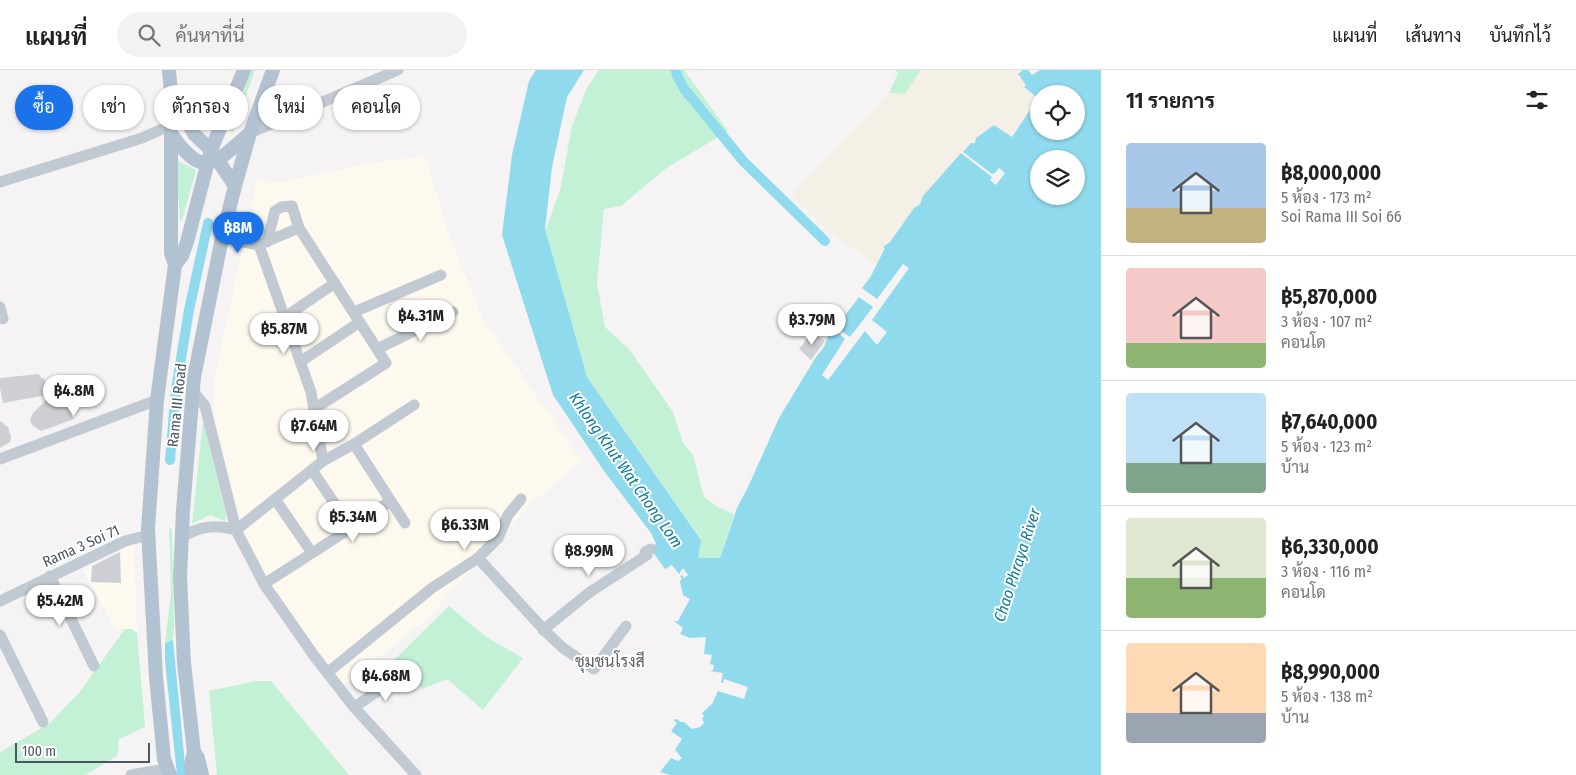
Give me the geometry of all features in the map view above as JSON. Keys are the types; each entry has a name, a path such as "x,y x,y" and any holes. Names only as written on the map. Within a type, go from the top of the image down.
{"main road":[{"path":"169,70 172,85"},
{"name":"Rama III Road","path":"230,85 235,70"},
{"name":"Rama III Road","path":"237,85 244,70"},
{"name":"Rama III Road","path":"202,775 198,758 194,752 183,644 180,577 181,538 194,377 222,238 235,186 250,133 273,70"},
{"path":"171,130 183,151 194,160 212,158 250,133"},
{"path":"171,130 171,252 175,265"},
{"path":"192,130 235,186"},
{"name":"Rama III Road","path":"163,770 148,535 149,494 157,400 175,265 182,256 187,242 220,130"},
{"name":"Rama III Road","path":"192,775 191,758 194,752"}],"street":[{"path":"250,133 398,70"},
{"path":"0,182 171,130"},
{"path":"314,409 386,363 299,228 294,208 292,206 281,207 275,211 263,243 310,392 323,461"},
{"path":"222,238 263,243 299,228"},
{"path":"300,362 357,317 441,275"},
{"path":"285,317 335,283"},
{"path":"0,306 3,319"},
{"path":"377,349 454,312"},
{"path":"193,391 205,406 236,530 264,584 354,707 416,775"},
{"path":"0,458 157,400"},
{"path":"236,530 323,461 354,444 414,405"},
{"path":"354,444 405,523"},
{"path":"264,584 352,528 312,470"},
{"path":"275,499 312,554"},
{"path":"327,672 432,588 478,558 498,538 508,515 521,499"},
{"path":"369,516 390,501"},
{"path":"181,538 194,530 207,527 221,526 236,530"},
{"name":"Rama 3 Soi 71","path":"0,601 125,541 148,535"},
{"path":"543,630 590,592 647,555 645,552 651,549"},
{"path":"478,558 543,630 563,648 594,669 626,626"},
{"path":"50,576 94,666"},
{"path":"0,635 43,722"},
{"path":"354,707 402,675"},
{"path":"131,775 163,770"}],"shaded area":[{"path":"425,156 450,238 482,317 581,461 532,503 426,619 343,686 274,591 246,542 213,414 215,376 257,179 276,183 373,163"},
{"path":"134,544 137,633 132,629 115,629 83,570"}],"green space":[{"path":"251,70 255,70 248,90 248,85 246,85"},
{"path":"599,70 684,70 728,131 665,169 621,206 604,209 597,283 605,327 629,349 673,412 683,443 693,455 704,497 718,507 734,514 720,558 698,559 701,539 587,377 545,231 560,191 572,126 587,88"},
{"path":"896,70 921,70 905,94 889,93 898,73"},
{"path":"176,160 196,170 180,222"},
{"path":"203,421 226,515 225,521 210,515 192,524"},
{"path":"169,527 172,530 174,627 173,640 165,643 171,593"},
{"path":"449,606 486,637 523,658 483,710 447,679 422,689 393,661"},
{"path":"125,629 132,629 137,633 145,727 119,739 118,755 86,775 0,775 0,752 49,724 79,693"},
{"path":"256,681 271,681 349,775 217,775 209,691"}],"sand":[{"path":"921,70 1023,70 1018,74 1030,88 1030,110 1012,137 971,143 961,153 884,247 877,264 830,233 793,196 794,192 889,93 905,94"}],"water":[{"path":"536,70 584,70 567,97 552,167 545,229 587,377 701,540 698,558 720,558 737,508 779,418 824,347 830,332 835,330 845,339 822,375 828,380 865,331 877,345 887,332 872,320 909,268 903,264 877,299 862,288 871,276 885,248 883,247 890,242 914,208 920,204 923,196 961,153 992,177 990,180 996,185 1005,173 999,168 992,174 963,152 971,143 975,143 976,138 994,125 1012,137 1030,110 1030,140 1085,140 1085,85 1030,85 1030,92 1024,87 1026,85 1018,74 1023,70 1028,70 1032,75 1040,70 1101,70 1101,775 670,775 660,772 671,758 678,761 682,758 675,750 682,739 671,731 677,723 673,720 678,719 692,729 700,727 704,723 702,713 712,704 718,691 744,699 748,687 724,679 723,683 721,683 723,673 710,671 713,670 714,665 710,664 712,655 704,654 706,637 690,638 680,634 683,628 674,621 678,621 690,599 683,595 680,581 682,579 680,576 682,575 684,578 688,575 683,568 679,574 672,565 665,569 650,548 656,544 651,533 604,471 553,395 502,235 512,155 529,81"},
{"path":"859,297 873,307 850,337 836,327"},
{"path":"173,640 186,775 177,775 165,661 165,643"}],"building":[{"path":"812,332 825,341 811,360 799,349"},
{"path":"39,374 41,378 44,378 45,383 54,382 74,419 41,431 32,425 30,420 33,413 52,394 3,403 0,388 0,378"},
{"path":"0,421 8,427 11,437 10,442 0,448"},
{"path":"120,552 121,583 91,582 92,566"}],"waterway":[{"path":"676,70 677,76 685,90 744,162 825,241"},
{"path":"170,460 176,389 189,310 208,223"}],"district":[{"name":"ชุมชนโรงสี","path":"610,661"}],"water label":[{"name":"Khlong Khut Wat Chong Lom","path":"626,470"},
{"name":"Chao Phraya River","path":"1017,565"}]}
